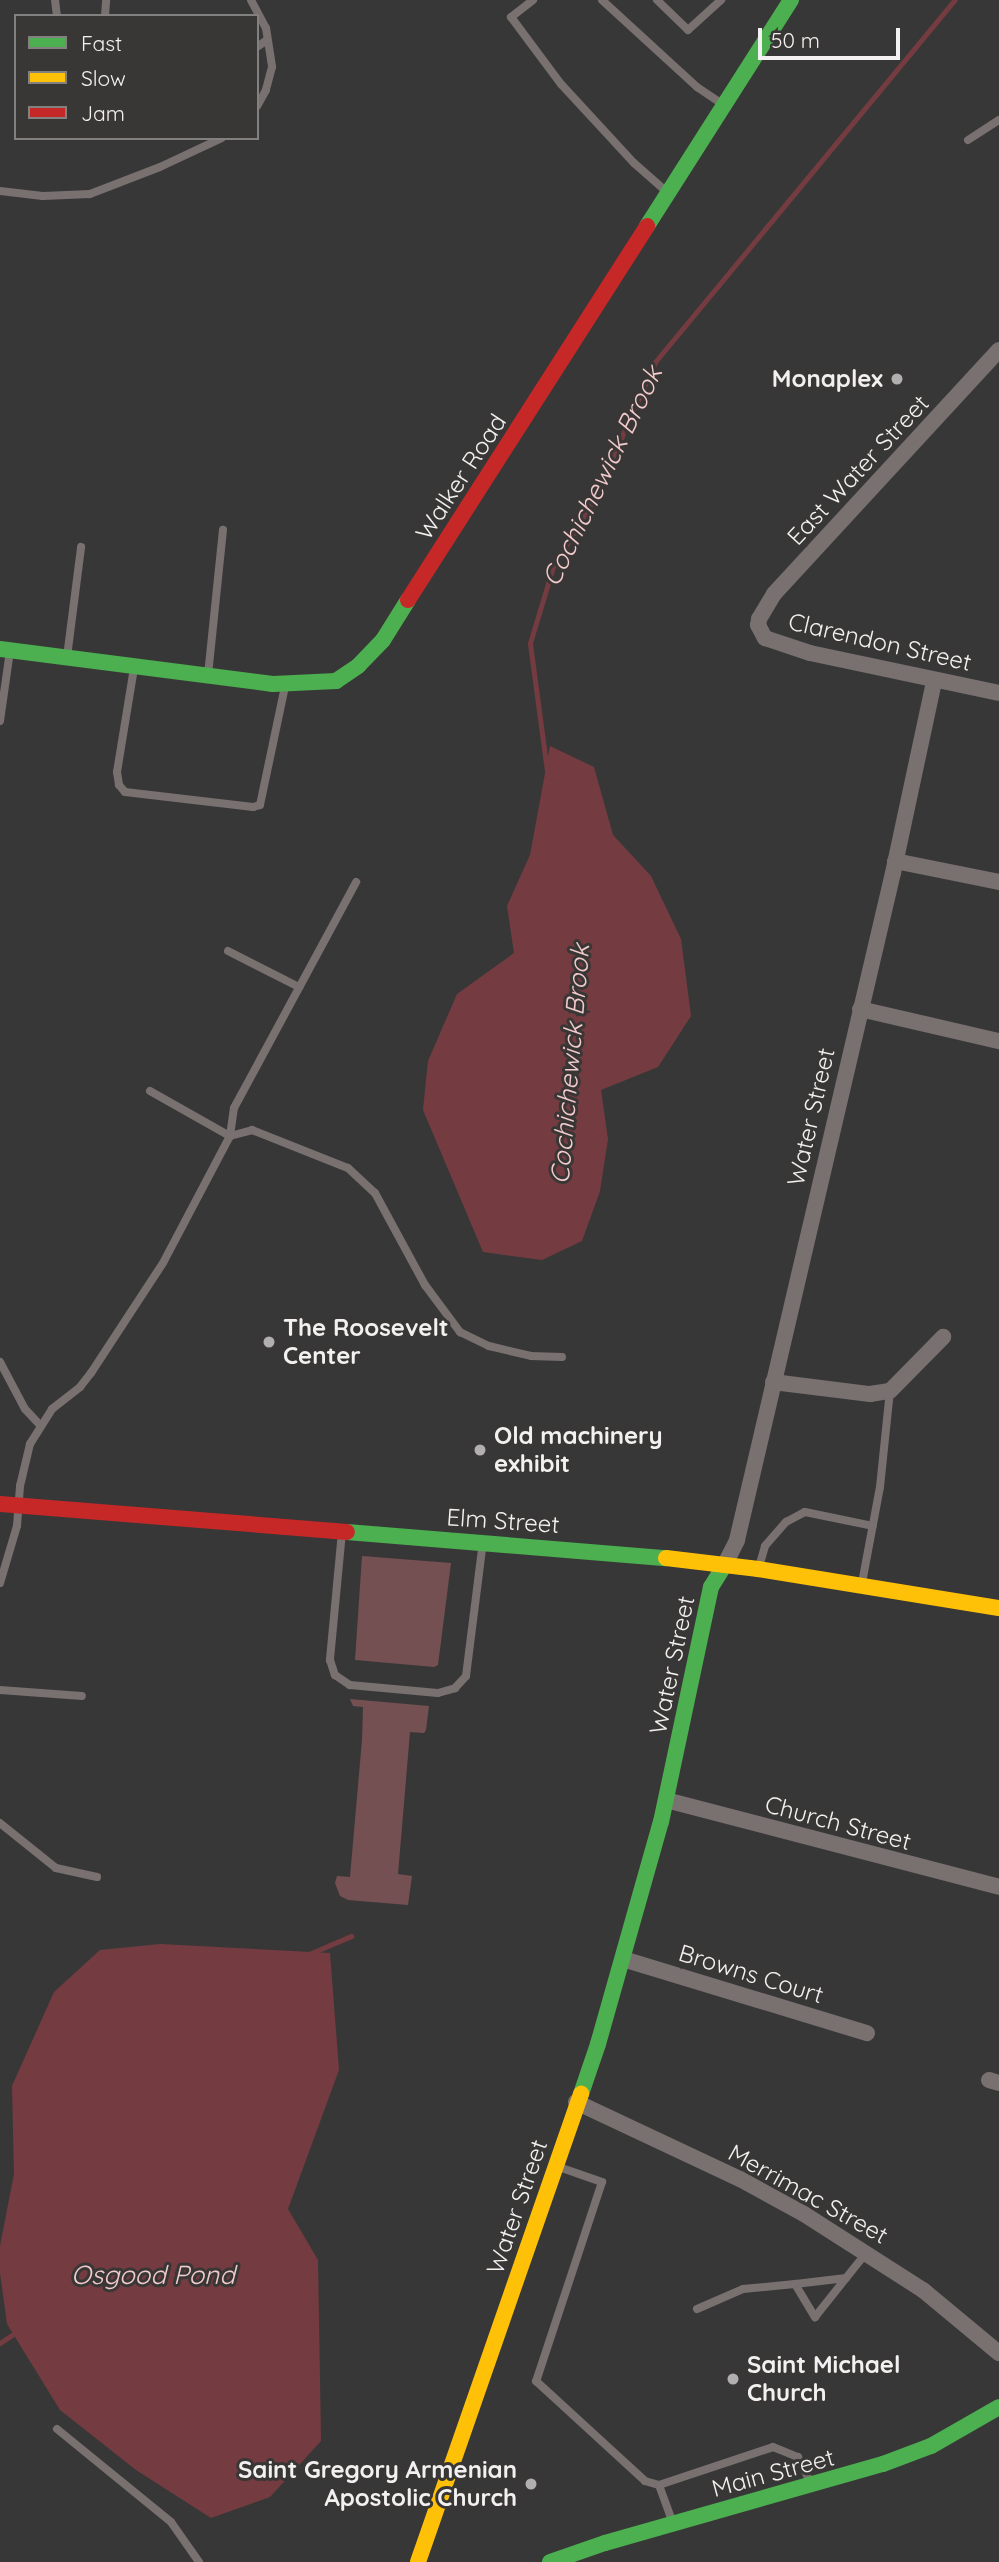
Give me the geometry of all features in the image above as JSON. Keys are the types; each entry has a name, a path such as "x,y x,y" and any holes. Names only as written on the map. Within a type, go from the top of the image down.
{"street":[{"name":"Walker Road","path":"5,650 286,683 336,681 358,666 383,640 791,0"},
{"name":"East Water Street","path":"758,625 774,594 999,351"},
{"name":"Clarendon Street","path":"758,625 765,638 810,653 999,693"},
{"name":"Water Street","path":"418,2562 598,2044 666,1800 711,1587 737,1540 895,861 934,681"},
{"path":"895,861 999,882"},
{"path":"860,1009 999,1041"},
{"path":"774,1382 870,1394 890,1391 943,1337"},
{"name":"Elm Street","path":"0,1504 641,1555 758,1569 999,1608"},
{"name":"Church Street","path":"666,1800 999,1887"},
{"name":"Browns Court","path":"622,1959 867,2033"},
{"name":"Merrimac Street","path":"576,2102 740,2179 867,2252 923,2290 999,2353"},
{"name":"Main Street","path":"550,2562 910,2455 975,2423 999,2407"}],"lane":[{"path":"533,0 511,17 561,83 634,163 668,193"},
{"path":"602,0 697,88 724,105"},
{"path":"657,0 688,30 720,0"},
{"path":"259,15 266,28 272,67 266,90 259,102"},
{"path":"259,46 267,40"},
{"path":"968,140 999,120"},
{"path":"0,191 43,196 90,194 160,167 218,140"},
{"path":"208,675 223,530"},
{"path":"67,657 80,547"},
{"path":"0,721 5,650"},
{"path":"134,664 117,772 119,785 125,792 253,807 260,805 286,683"},
{"path":"0,1583 17,1526 30,1444 52,1409 80,1387 163,1263 230,1136 234,1108 356,881"},
{"path":"228,951 299,987"},
{"path":"150,1091 230,1136 251,1130 348,1168 375,1194 425,1285 460,1332 489,1346 531,1356 562,1357"},
{"path":"0,1362 25,1409 41,1426"},
{"path":"862,1586 885,1450 890,1391"},
{"path":"758,1569 765,1546 786,1522 804,1512 873,1526"},
{"path":"342,1532 330,1660 335,1675 350,1685 438,1693 455,1688 466,1676 483,1542"},
{"path":"0,1690 82,1696"},
{"path":"0,1823 56,1868 97,1877"},
{"path":"555,2166 602,2182 536,2381 645,2481 659,2485 773,2447 799,2457 811,2486"},
{"path":"794,2284 814,2317 867,2252"},
{"path":"697,2309 743,2289 846,2278"},
{"path":"57,2429 171,2522 199,2562"},
{"path":"659,2485 673,2524"}],"shaded area":[{"path":"362,1556 451,1563 438,1665 434,1667 355,1660"},
{"path":"350,1699 429,1706 424,1733 410,1732 398,1874 412,1876 408,1905 348,1900 340,1896 335,1883 337,1876 350,1877 362,1740 363,1707 353,1706"}],"water":[{"path":"550,746 594,767 613,835 651,876 681,939 691,1016 658,1067 601,1090 608,1139 600,1191 582,1241 542,1260 483,1252 423,1110 428,1061 457,994 514,953 507,906 530,855"},
{"name":"Osgood Pond","path":"160,1944 330,1953 339,2070 288,2209 318,2260 321,2441 270,2497 211,2518 136,2470 60,2410 7,2324 0,2273 0,2246 14,2174 12,2086 54,1992 100,1950"}],"waterway":[{"name":"Cochichewick Brook","path":"547,771 530,643 553,567 594,499 655,362 954,0"},
{"name":"Cochichewick Brook","path":"309,1954 351,1936"},
{"name":"Cochichewick Brook","path":"0,2343 18,2331"}],"traffic: fast":[{"path":"647,226 791,0"},
{"path":"0,649 273,684 336,681 358,666 383,640 408,600"},
{"path":"347,1532 666,1558"},
{"path":"581,2094 598,2044 661,1822 711,1587 724,1566"},
{"path":"550,2562 605,2543 883,2464 931,2446 999,2407"}],"traffic: slow":[{"path":"666,1558 758,1569 999,1608"},
{"path":"418,2562 581,2094"}],"traffic: jam":[{"path":"408,600 647,226"},
{"path":"0,1504 347,1532"}],"place":[{"name":"Monaplex","path":"897,379"},
{"name":"The Roosevelt Center","path":"269,1342"},
{"name":"Old machinery exhibit","path":"480,1450"},
{"name":"Saint Michael Church","path":"733,2379"},
{"name":"Saint Gregory Armenian Apostolic Church","path":"531,2484"}]}
